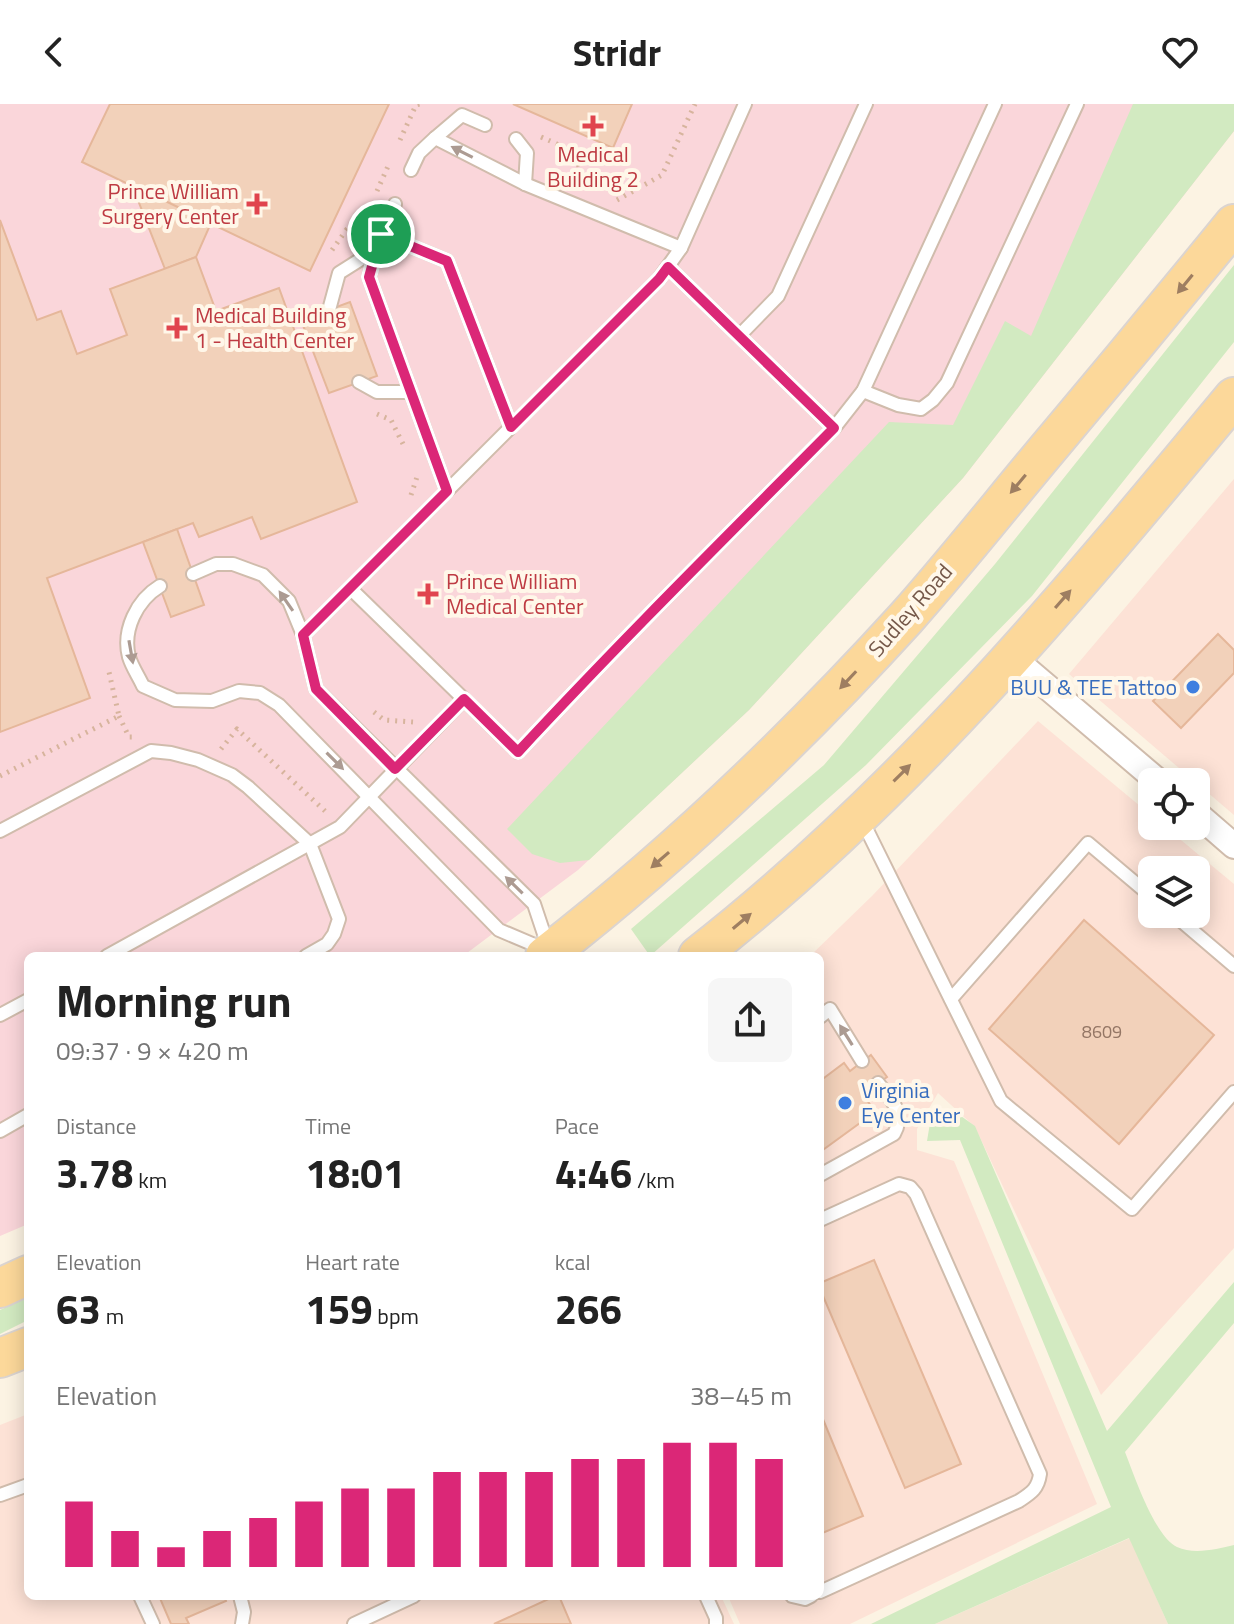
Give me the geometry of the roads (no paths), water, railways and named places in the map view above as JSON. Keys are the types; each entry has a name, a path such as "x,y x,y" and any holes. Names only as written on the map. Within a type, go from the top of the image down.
{"main road":[{"name":"Sudley Road","path":"554,952 716,811 833,695 907,616 1234,224"},
{"path":"703,952 835,840 1012,657 1234,397"},
{"path":"0,1288 24,1277"}],"street":[{"path":"1012,657 1143,768"},
{"path":"1210,825 1234,846"}],"lane":[{"path":"303,635 659,279 681,248 745,104"},
{"path":"739,336 778,296 866,104"},
{"path":"350,588 518,752 637,625 834,428 863,391 995,104"},
{"path":"863,391 898,405 921,409 947,383 1077,104"},
{"path":"411,170 419,153 462,115 485,125"},
{"path":"435,138 525,184 681,248"},
{"path":"516,139 527,153 525,184"},
{"path":"395,204 381,234 369,277 447,491"},
{"path":"381,234 447,261 511,427"},
{"path":"329,310 339,273 377,249"},
{"path":"668,267 834,428"},
{"path":"359,382 377,392 410,392"},
{"path":"193,574 216,564 233,564 263,575 289,601 303,635 316,689 534,904 550,952"},
{"path":"160,586 147,594 138,608 128,639 129,657 143,686 175,700 212,701 239,691 260,693 279,705 499,930 545,952"},
{"path":"114,952 340,827 464,699"},
{"path":"0,831 151,751 198,760 232,775 310,844 339,919 327,944 313,952"},
{"path":"860,815 1001,1101 1132,1209 1234,1092"},
{"path":"951,999 1088,843 1138,885"},
{"path":"1189,928 1234,966"},
{"path":"0,1015 24,1002"},
{"path":"825,1013 862,1061"},
{"path":"824,1173 894,1134 899,1125 899,1112 878,1083"},
{"path":"0,1131 24,1117"},
{"path":"824,1218 899,1184 910,1187 916,1194 1040,1474 1035,1490 1019,1501 824,1590"},
{"path":"0,1495 24,1486"},
{"path":"142,1600 153,1624"},
{"path":"241,1600 244,1612 242,1624"},
{"path":"354,1624 405,1600"},
{"path":"708,1600 716,1624"}],"place":[{"name":"Medical Building 2","path":"593,126"},
{"name":"Prince William Surgery Center","path":"257,204"},
{"name":"Medical Building 1 - Health Center","path":"177,328"},
{"name":"Prince William Medical Center","path":"428,594"},
{"name":"BUU & TEE Tattoo","path":"1193,687"},
{"name":"Virginia Eye Center","path":"845,1103"}]}
